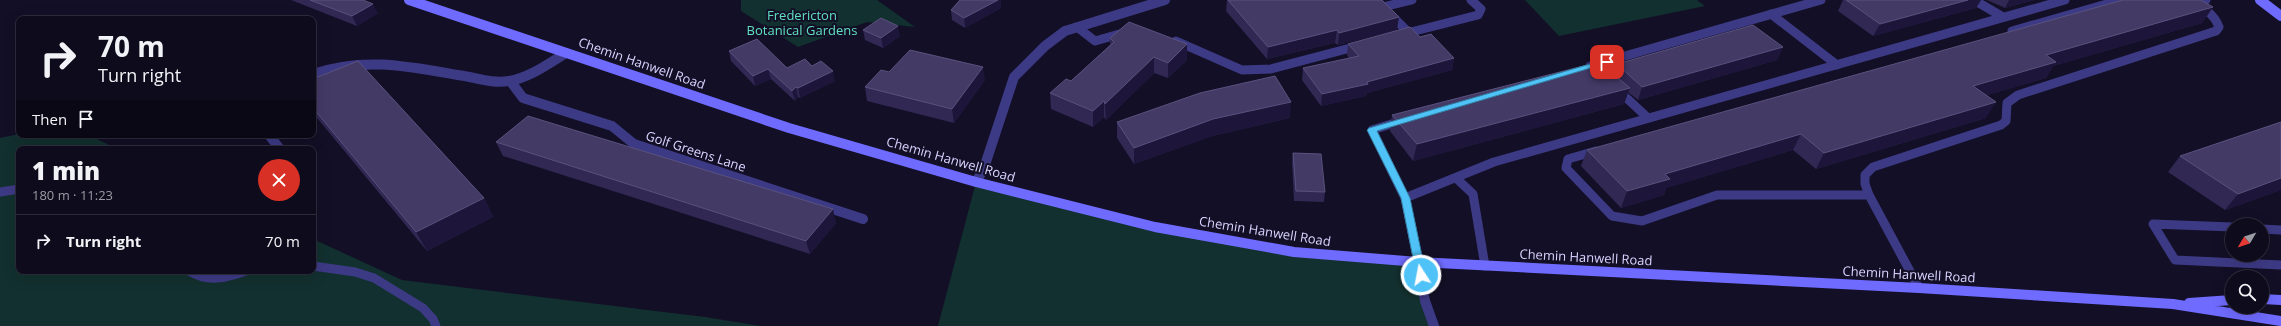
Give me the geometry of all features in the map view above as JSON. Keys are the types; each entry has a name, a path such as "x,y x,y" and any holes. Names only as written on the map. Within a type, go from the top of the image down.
{"main road":[{"name":"Chemin Hanwell Road","path":"409,0 789,128 976,182 1155,227 1294,252 1485,266 1919,288 2173,304 2281,322"},
{"path":"2260,0 2281,16"},
{"path":"2269,299 2281,300"},
{"name":"Chemin Hanwell Road","path":"2173,304 2225,300"}],"street":[{"path":"976,182 984,168 1014,77 1045,46 1065,31 1165,0"},
{"path":"316,73 338,65 354,63 386,64 472,77 485,82 511,82 566,53"},
{"name":"Golf Greens Lane","path":"511,82 523,98 612,126 634,144 862,219"},
{"path":"271,138 278,146"},
{"path":"1418,262 1425,301 1434,326"}],"lane":[{"path":"1409,33 1383,7 1412,0"},
{"path":"1394,37 1478,14 1481,9 1471,0"},
{"path":"1591,68 1821,0"},
{"path":"1974,0 2003,17"},
{"path":"1405,198 1494,162 2065,0"},
{"path":"1999,35 2121,0"},
{"path":"2191,2 2206,0"},
{"path":"1919,288 1869,195 1865,184 1865,175 1873,167 2001,125 2006,121 2005,104 2008,100 2216,31 2219,27 2218,21 2212,14 2191,2"},
{"path":"1771,14 1837,65"},
{"path":"1077,27 1095,41 1129,31"},
{"path":"1167,37 1242,70 1271,69 1371,43"},
{"path":"1609,82 1648,118"},
{"path":"1410,119 1372,130 1405,198 1418,262"},
{"path":"1605,148 1568,159 1566,168 1612,216 1632,221 1642,221 1717,195 1869,195"},
{"path":"1456,178 1473,194 1485,266"},
{"path":"0,192 16,189"},
{"path":"2225,227 2153,224 2175,260 2281,265"},
{"path":"2269,229 2281,230"},
{"path":"316,267 368,276 378,280 386,287 407,297 429,314 436,326"},
{"path":"194,274 210,279 219,279 236,274"}],"green space":[{"name":"Fredericton Botanical Gardens","path":"741,0 877,0 915,27 867,22 798,47 741,11"},
{"path":"1525,0 1697,0 1705,6 1559,36"},
{"path":"16,135 16,138 94,138 112,146 16,146 16,274 316,274 316,240 402,280 705,317 761,326 0,326 0,138"},
{"path":"976,182 1155,227 1294,252 1418,262 1434,326 938,326"}],"building":[{"path":"310,0 363,0 373,4 352,16"},
{"path":"960,0 998,0 964,18 951,10"},
{"path":"1228,0 1382,0 1399,17 1339,33 1337,30 1268,47"},
{"path":"1846,0 1968,0 1880,24"},
{"path":"2123,0 2201,0 2213,7 2046,55 2056,62 1973,86 1996,102 1824,153 1801,134 1665,174 1670,179 1627,191 1587,150"},
{"path":"881,18 898,26 881,38 863,30"},
{"path":"1129,22 1187,44 1168,63 1154,57 1105,104 1104,101 1093,111 1050,93 1066,79 1071,81 1114,42 1110,38"},
{"path":"1753,25 1783,47 1642,87 1617,64"},
{"path":"1410,27 1420,37 1431,34 1454,58 1367,82 1368,84 1322,94 1303,68 1359,56 1348,44"},
{"path":"757,39 787,68 805,59 812,66 821,61 833,71 798,88 796,87 792,91 768,69 753,76 729,51"},
{"path":"910,50 983,67 952,109 865,87 881,70 889,72"},
{"path":"358,61 484,198 416,232 316,112 316,78"},
{"path":"1599,62 1630,88 1417,144 1392,115"},
{"path":"1275,76 1291,102 1213,119 1134,148 1117,122 1200,93"},
{"path":"528,116 833,209 806,241 496,142"},
{"path":"2281,122 2281,178 2238,194 2180,156"},
{"path":"1293,153 1321,154 1325,192 1296,191"}],"route":[{"path":"1421,275 1405,198 1372,130 1607,62"}]}
